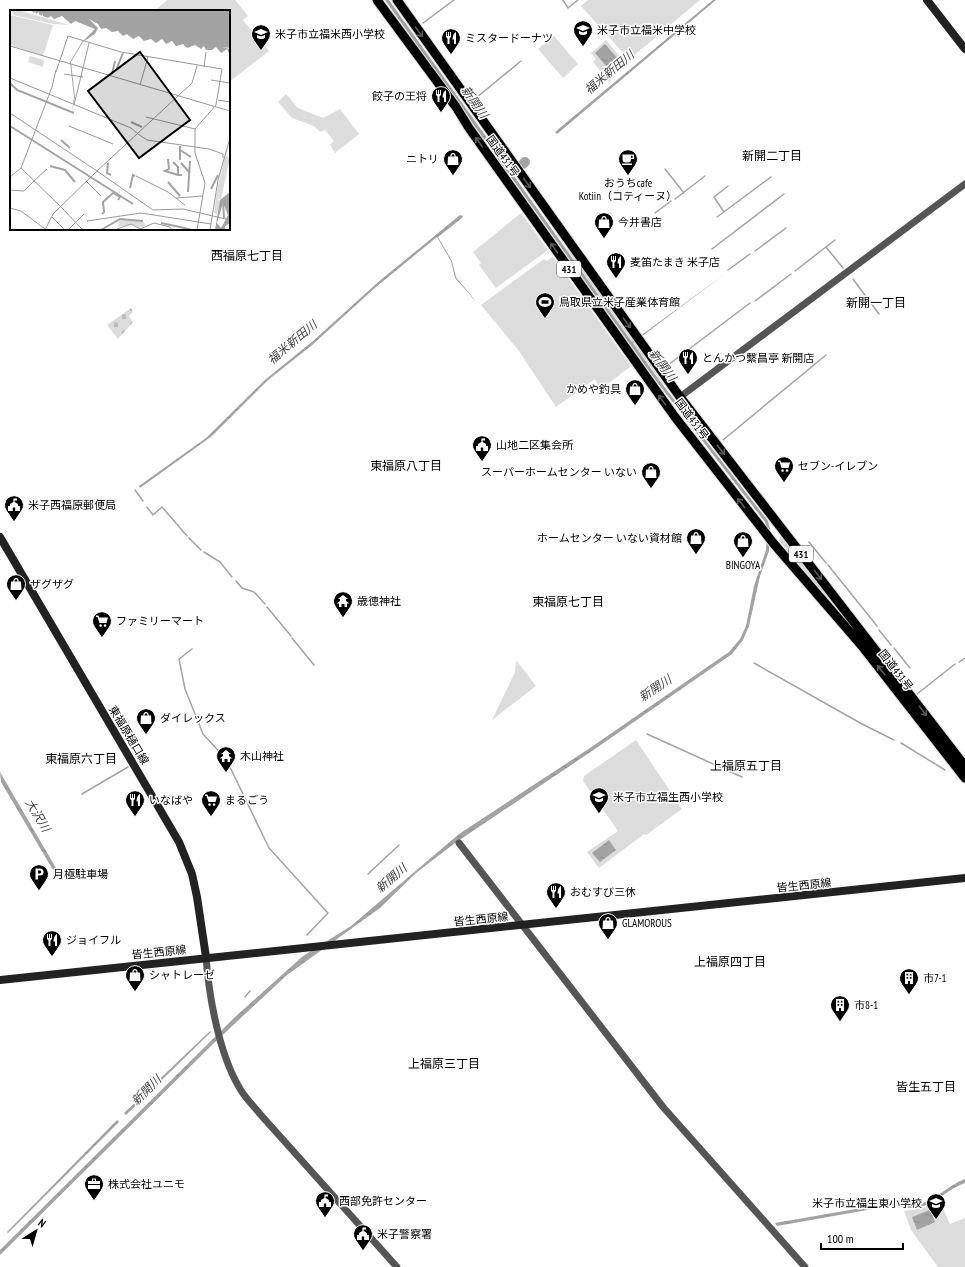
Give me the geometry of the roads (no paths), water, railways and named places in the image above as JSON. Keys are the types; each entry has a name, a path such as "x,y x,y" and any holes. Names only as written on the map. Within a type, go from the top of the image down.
{"highway":[{"name":"国道431号","path":"377,0 456,107 469,128 666,405 768,537 862,646 965,778"},
{"name":"国道431号","path":"397,0 680,397 965,766"}],"main road":[{"path":"927,0 965,49"},
{"name":"東福原樋口線","path":"0,537 179,842 194,882 206,958"},
{"name":"皆生西原線","path":"0,980 965,878"}],"street":[{"path":"680,397 965,184"},
{"path":"459,843 663,1106 805,1267"},
{"path":"206,958 220,1039 230,1069 245,1096 397,1267"}],"water":[{"path":"385,0 389,0 632,342 726,273 633,343 659,380 768,521 770,529 769,551 760,576 749,626 743,640 732,654 592,751 455,843 416,873 380,908 287,975 215,1042 0,1255 0,1250 235,1017 303,956 351,926 459,834 590,748 729,652 740,639 746,626 754,586 766,550 767,529 765,522 654,378"},
{"path":"713,0 716,0 557,134 555,132"},
{"path":"605,44 619,60 608,68 595,53"},
{"path":"460,215 463,216 462,218 438,237 452,261 456,277 478,304 455,278 451,261 437,237 376,287 311,346 268,380 212,436 140,488 139,486 206,438 266,379 313,341 377,283"},
{"path":"0,772 56,868 53,870 1,782"},
{"path":"609,840 616,850 600,862 592,853"},
{"path":"210,1031 211,1032 126,1115 124,1113"},
{"path":"117,1120 119,1122 8,1233 7,1232"},
{"path":"965,1179 965,1183 925,1206 907,1208 896,1205 777,1226 775,1223 896,1202 906,1205 916,1205 924,1203"},
{"path":"930,1210 935,1222 917,1230 912,1217"}],"waterway":[{"path":"423,23 454,0"},
{"path":"563,0 568,8 578,0"},
{"name":"新開川","path":"476,98 521,61"},
{"path":"665,169 684,193"},
{"path":"675,199 705,176"},
{"path":"717,217 771,177"},
{"path":"724,212 714,197 728,186"},
{"path":"712,249 784,194"},
{"path":"655,213 671,201"},
{"path":"755,251 786,228"},
{"path":"795,271 835,240"},
{"path":"826,247 843,268"},
{"path":"728,270 750,254"},
{"path":"755,301 791,274"},
{"path":"853,279 879,314"},
{"name":"新開川","path":"668,365 750,303"},
{"path":"723,440 826,355"},
{"path":"135,490 143,501"},
{"path":"147,507 153,515 162,507 187,536"},
{"path":"189,538 201,550"},
{"path":"809,542 826,563"},
{"path":"204,552 220,562 232,577"},
{"path":"828,565 877,626"},
{"path":"236,581 242,588 254,592 265,604"},
{"path":"267,607 291,636"},
{"path":"879,630 891,645"},
{"path":"292,638 314,665"},
{"path":"894,648 910,668"},
{"path":"192,649 179,659 185,689 203,734 226,759"},
{"path":"959,662 965,658"},
{"path":"754,663 862,724 894,740"},
{"path":"917,694 955,664"},
{"path":"647,734 742,777"},
{"path":"901,743 945,770"},
{"path":"228,763 269,848 328,913 307,935"},
{"path":"82,794 128,767"},
{"path":"368,874 399,845"},
{"path":"245,997 250,991"}],"place":[{"name":"米子市立福米中学校","path":"583,47"},
{"name":"米子市立福米西小学校","path":"261,51"},
{"name":"ミスタードーナツ","path":"451,55"},
{"name":"餃子の王将","path":"441,113"},
{"name":"ニトリ","path":"453,176"},
{"name":"おうちcafe Kotiin（コティーヌ）","path":"628,176"},
{"name":"今井書店","path":"604,239"},
{"name":"麦笛たまき 米子店","path":"616,279"},
{"name":"鳥取県立米子産業体育館","path":"545,319"},
{"name":"とんかつ繫昌亭 新開店","path":"688,375"},
{"name":"かめや釣具","path":"635,406"},
{"name":"山地二区集会所","path":"482,462"},
{"name":"セブン-イレブン","path":"784,483"},
{"name":"スーパーホームセンター いない","path":"651,489"},
{"name":"米子西福原郵便局","path":"14,522"},
{"name":"ホームセンター いない資材館","path":"696,555"},
{"name":"BINGOYA","path":"743,558"},
{"name":"ザグザグ","path":"16,601"},
{"name":"歳徳神社","path":"343,618"},
{"name":"ファミリーマート","path":"102,638"},
{"name":"ダイレックス","path":"146,735"},
{"name":"木山神社","path":"226,773"},
{"name":"米子市立福生西小学校","path":"599,814"},
{"name":"いなばや","path":"135,817"},
{"name":"まるごう","path":"211,817"},
{"name":"月極駐車場","path":"39,891"},
{"name":"おむすび三休","path":"556,909"},
{"name":"GLAMOROUS","path":"608,940"},
{"name":"ジョイフル","path":"52,957"},
{"name":"シャトレーゼ","path":"135,992"},
{"name":"市7-1","path":"909,995"},
{"name":"市8-1","path":"840,1022"},
{"name":"株式会社ユニモ","path":"94,1201"},
{"name":"西部免許センター","path":"325,1218"},
{"name":"米子市立福生東小学校","path":"936,1220"},
{"name":"米子警察署","path":"363,1251"}],"district":[{"name":"新開二丁目","path":"772,155"},
{"name":"西福原七丁目","path":"247,255"},
{"name":"新開一丁目","path":"876,302"},
{"name":"東福原八丁目","path":"406,465"},
{"name":"東福原七丁目","path":"568,601"},
{"name":"東福原六丁目","path":"81,758"},
{"name":"上福原五丁目","path":"746,765"},
{"name":"上福原四丁目","path":"730,961"},
{"name":"上福原三丁目","path":"444,1063"},
{"name":"皆生五丁目","path":"926,1086"}],"water label":[{"name":"福米新田川","path":"609,72"},
{"name":"福米新田川","path":"292,342"},
{"name":"大沢川","path":"38,815"}]}
